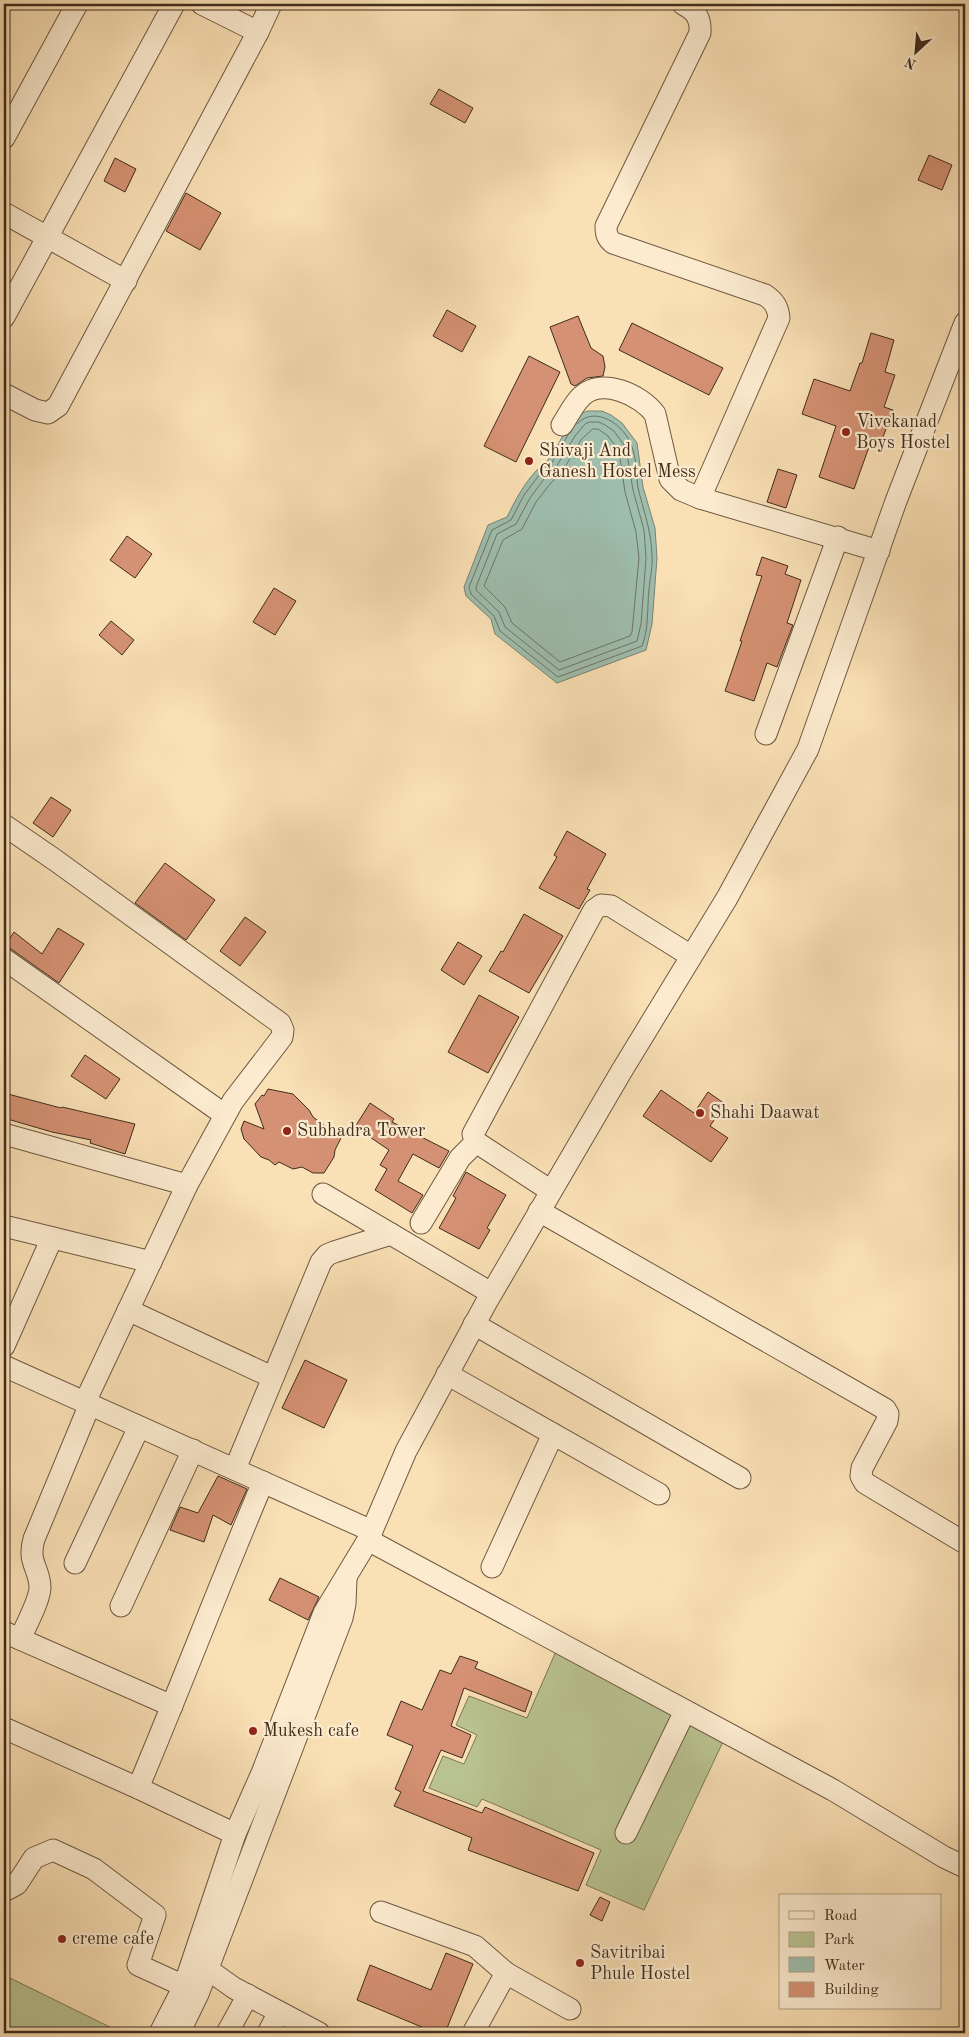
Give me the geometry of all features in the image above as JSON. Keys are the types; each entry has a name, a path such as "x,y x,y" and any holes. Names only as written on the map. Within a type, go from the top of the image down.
{"street":[{"path":"4,138 77,4"},
{"path":"4,317 174,4"},
{"path":"202,4 258,32"},
{"path":"4,394 35,410 48,413 58,406 258,32 271,4"},
{"path":"683,4 693,9 698,16 700,33 606,226 607,238 613,243 765,295 774,301 779,318 700,498"},
{"path":"4,213 126,281"},
{"path":"179,2033 200,1964 235,1834 262,1773 324,1613 346,1579 370,1535 406,1451 491,1293 726,898 808,749 879,551 965,323"},
{"path":"562,425 581,396 604,387 612,388 642,401 655,414 670,479 681,490 700,498 838,537 879,551"},
{"path":"766,734 838,537"},
{"path":"4,826 55,860 280,1023 283,1030 282,1037 245,1084 225,1115 187,1184 128,1310 88,1403 34,1539 31,1558 40,1588 38,1597 12,1635 172,1706"},
{"path":"551,1191 476,1142 473,1134 594,910 601,905 611,906 692,956"},
{"path":"4,959 225,1115"},
{"path":"4,1134 187,1184"},
{"path":"421,1223 460,1158 476,1142"},
{"path":"323,1194 491,1293"},
{"path":"539,1212 885,1409 888,1414 887,1421 862,1468 860,1476 865,1483 965,1543"},
{"path":"4,1226 151,1262"},
{"path":"235,1469 321,1262 334,1252 391,1234"},
{"path":"52,1238 4,1362 88,1403 263,1482 370,1535 685,1711 833,1790 944,1857 965,1867"},
{"path":"128,1310 272,1377"},
{"path":"474,1324 740,1478"},
{"path":"447,1374 660,1494"},
{"path":"75,1563 140,1426"},
{"path":"492,1567 553,1434"},
{"path":"121,1606 193,1450"},
{"path":"138,1788 263,1482"},
{"path":"160,2033 184,1986 200,1964 342,1618 346,1604 346,1579"},
{"path":"626,1833 685,1711"},
{"path":"4,1728 235,1834"},
{"path":"4,1891 17,1884 34,1858 53,1850 94,1869 155,1915 138,1965 184,1986"},
{"path":"381,1912 475,1946 506,1973 570,2009"},
{"path":"200,1964 248,1995 314,2032"},
{"path":"474,2033 506,1973"},
{"path":"227,2033 248,1995"},
{"path":"268,2033 279,2012"}],"green space":[{"path":"560,1642 728,1731 644,1910 586,1885 601,1850 482,1799 477,1807 429,1788 443,1756 464,1764 477,1735 456,1725 469,1696 527,1718"},
{"path":"4,1975 122,2033 4,2033"}],"water":[{"path":"587,411 602,411 611,415 622,423 637,443 643,487 655,528 657,558 652,624 646,650 557,683 495,634 491,619 466,596 464,587 488,525 507,517 531,476 546,462 574,420"}],"building":[{"path":"439,89 473,108 465,123 430,104"},
{"path":"929,155 952,165 942,190 918,180"},
{"path":"115,158 136,169 125,192 104,181"},
{"path":"186,193 221,213 200,250 166,231"},
{"path":"447,310 476,326 462,352 433,336"},
{"path":"578,316 591,348 603,356 605,367 603,376 587,378 575,386 571,384 550,327"},
{"path":"632,323 723,368 709,395 619,350"},
{"path":"871,333 894,340 885,372 895,375 884,407 893,410 879,448 870,444 854,489 819,477 836,426 802,414 814,379 850,391 860,363 862,363"},
{"path":"529,356 560,372 516,462 484,446"},
{"path":"778,469 797,475 786,508 767,502"},
{"path":"127,536 152,554 135,578 110,560"},
{"path":"762,557 788,566 785,574 801,580 787,623 793,625 777,667 767,663 754,701 725,691 762,576 756,575"},
{"path":"274,588 296,601 275,635 253,622"},
{"path":"111,621 134,640 122,655 99,635"},
{"path":"51,797 71,810 53,837 33,823"},
{"path":"567,831 606,854 587,889 590,890 579,909 539,888 557,857 554,855"},
{"path":"165,863 215,900 186,940 135,903"},
{"path":"524,914 563,936 529,993 489,971 501,951 503,952"},
{"path":"245,917 266,932 240,966 220,951"},
{"path":"58,928 84,944 59,983 11,949 4,947 14,932 42,954"},
{"path":"458,942 482,956 464,985 441,970"},
{"path":"479,995 519,1017 488,1073 448,1052"},
{"path":"85,1055 120,1079 106,1099 71,1076"},
{"name":"Subhadra Tower","path":"268,1089 293,1094 309,1110 313,1117 341,1138 334,1157 324,1173 313,1173 302,1167 293,1169 279,1162 275,1165 261,1157 244,1139 241,1129 244,1121 264,1129 255,1104 262,1095 264,1096"},
{"path":"661,1090 694,1113 708,1092 725,1104 710,1126 728,1138 711,1162 643,1116"},
{"path":"4,1093 135,1124 125,1154 90,1143 91,1140 52,1132 4,1118"},
{"path":"370,1103 394,1119 392,1122 449,1151 439,1168 413,1154 398,1181 423,1195 412,1213 375,1190 387,1169 380,1165 389,1150 355,1127"},
{"path":"466,1172 506,1195 487,1228 490,1230 479,1249 439,1228 456,1198 453,1196"},
{"path":"305,1360 347,1380 324,1428 282,1408"},
{"path":"218,1476 247,1489 231,1525 213,1515 204,1542 170,1530 180,1507 198,1513"},
{"path":"280,1578 319,1597 308,1620 269,1600"},
{"path":"460,1656 478,1662 475,1668 532,1692 525,1712 464,1688 451,1726 471,1735 462,1758 441,1750 423,1791 482,1813 485,1807 594,1853 578,1891 468,1850 472,1838 394,1806 401,1792 395,1789 413,1746 387,1735 401,1701 422,1710 440,1670 451,1674"},
{"path":"600,1897 610,1902 602,1921 590,1915"},
{"path":"446,1953 473,1964 445,2033 436,2033 357,2000 370,1965 431,1990"}],"place":[{"name":"Vivekanad Boys Hostel","path":"846,432"},
{"name":"Shivaji And Ganesh Hostel Mess","path":"529,461"},
{"name":"Shahi Daawat","path":"700,1113"},
{"name":"Subhadra Tower","path":"287,1131"},
{"name":"Mukesh cafe","path":"253,1731"},
{"name":"creme cafe","path":"62,1939"},
{"name":"Savitribai Phule Hostel","path":"580,1963"}]}
